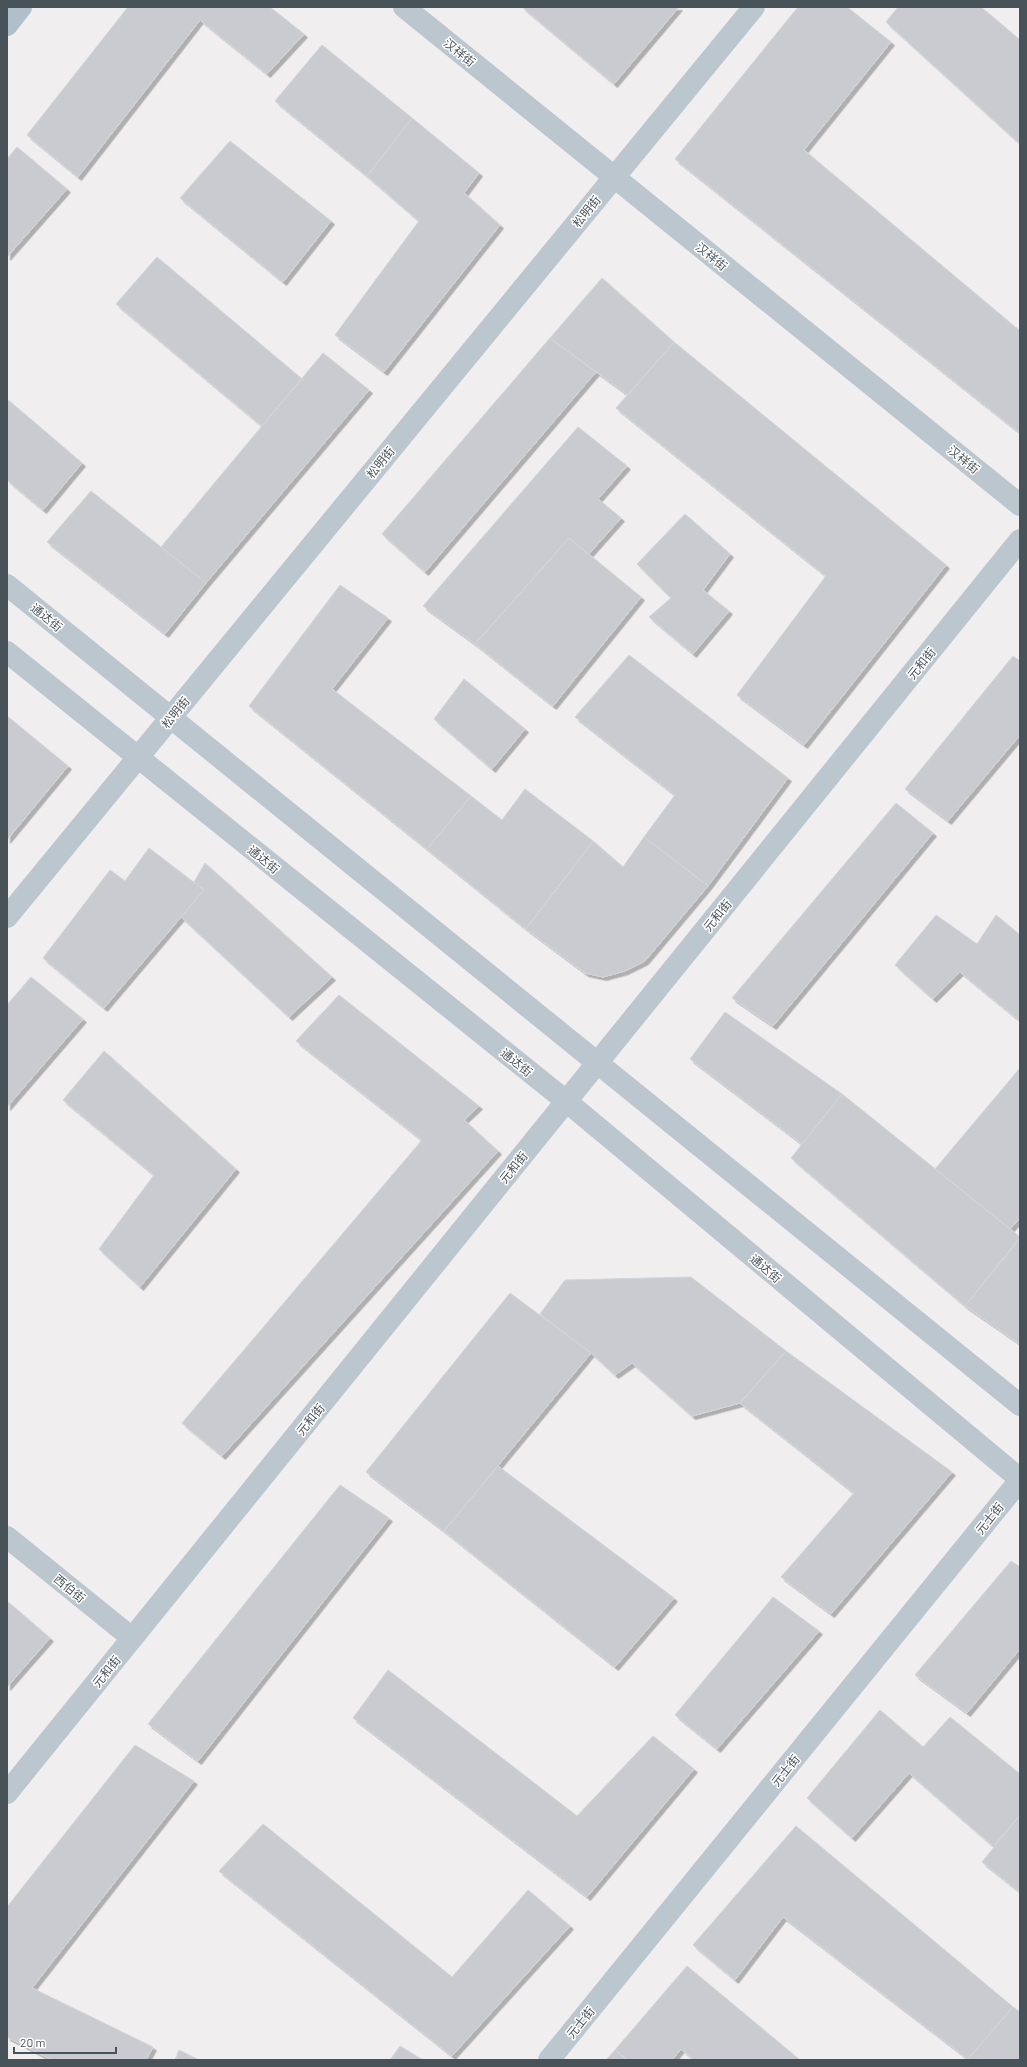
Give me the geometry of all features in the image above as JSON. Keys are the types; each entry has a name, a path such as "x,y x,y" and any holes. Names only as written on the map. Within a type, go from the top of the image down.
{"main road":[{"path":"7,25 21,7"}],"street":[{"name":"汉祥街","path":"404,7 1020,505"},
{"name":"松明街","path":"7,917 754,7"},
{"name":"元和街","path":"7,1793 1020,540"},
{"name":"通达街","path":"7,585 1020,1405"},
{"name":"通达街","path":"7,652 566,1102 1020,1479"},
{"name":"元士街","path":"549,2060 1020,1479"},
{"name":"西伯街","path":"7,1537 132,1638"}],"building":[{"path":"128,7 270,7 304,34 267,74 200,20 78,177 27,135"},
{"path":"522,7 679,7 614,84"},
{"path":"798,7 847,7 891,42 804,150 1020,331 1020,433 675,159"},
{"path":"898,7 981,7 1020,40 1020,144 886,22"},
{"path":"322,45 412,118 367,176 275,101"},
{"path":"412,118 479,173 464,193 500,225 384,372 335,335 419,221 367,176"},
{"path":"230,141 331,221 283,282 180,198"},
{"path":"17,147 67,189 7,257 7,159"},
{"path":"157,257 302,379 262,426 116,304"},
{"path":"602,278 674,342 628,395 550,338"},
{"path":"550,338 596,372 425,572 382,534"},
{"path":"674,342 946,565 804,745 737,695 826,576 616,408"},
{"path":"323,353 369,390 206,583 161,547"},
{"path":"7,399 82,463 43,510 7,480"},
{"path":"578,427 627,466 598,499 621,518 589,554 569,538 475,644 423,606"},
{"path":"91,491 206,583 165,634 47,542"},
{"path":"685,514 730,554 703,590 729,611 693,654 649,617 671,598 637,564"},
{"path":"569,538 641,597 553,706 475,644"},
{"path":"340,585 388,618 332,689 471,796 427,849 249,706"},
{"path":"629,655 788,778 708,886 644,837 675,795 575,717"},
{"path":"1013,656 1020,661 1020,735 948,821 905,789"},
{"path":"464,679 525,729 492,769 434,719"},
{"path":"7,716 68,766 7,840"},
{"path":"525,789 593,841 526,929 427,849 471,796 502,820"},
{"path":"896,803 933,833 773,1026 732,998"},
{"path":"644,837 708,886 645,961 625,971 603,977 585,973 526,929 593,841 623,867"},
{"path":"149,848 204,890 104,1008 43,958 110,870 125,881"},
{"path":"205,863 332,977 289,1017 181,917 204,890 194,882"},
{"path":"936,915 977,944 996,915 1020,935 1020,1021 960,972 933,999 895,965"},
{"path":"31,977 83,1019 7,1107 7,1005"},
{"path":"339,995 479,1106 464,1120 498,1151 222,1456 182,1423 422,1140 296,1041"},
{"path":"725,1012 842,1094 802,1144 690,1059"},
{"path":"104,1051 236,1169 140,1287 99,1249 154,1175 63,1100"},
{"path":"1020,1068 1020,1218 1010,1229 935,1169"},
{"path":"842,1094 1020,1237 965,1306 791,1158"},
{"path":"1020,1239 1020,1344 965,1306"},
{"path":"691,1277 786,1351 740,1403 692,1416 632,1363 615,1375 591,1353 540,1314 565,1280"},
{"path":"510,1293 591,1353 444,1531 366,1472"},
{"path":"786,1351 952,1472 831,1614 781,1577 854,1493 740,1403"},
{"path":"498,1466 674,1598 615,1667 444,1531"},
{"path":"340,1485 389,1518 198,1761 148,1724"},
{"path":"1011,1561 1020,1567 1020,1649 967,1713 915,1675"},
{"path":"773,1597 819,1631 717,1749 675,1715"},
{"path":"7,1601 50,1638 7,1687"},
{"path":"388,1670 577,1816 653,1736 694,1769 587,1897 353,1718"},
{"path":"880,1710 923,1747 950,1717 1020,1774 1020,1815 993,1846 909,1773 852,1838 807,1798"},
{"path":"135,1745 194,1781 32,1988 153,2047 146,2060 52,2060 7,2037 7,1907"},
{"path":"1020,1815 1020,1892 982,1862"},
{"path":"263,1824 452,1977 528,1890 570,1926 452,2056 219,1871"},
{"path":"796,1826 1013,2007 968,2059 783,1917 735,1980 693,1945"},
{"path":"687,1966 800,2060 694,2060 681,2049 672,2060 627,2060 615,2050"},
{"path":"1013,2007 1020,2012 1020,2060 968,2059"},
{"path":"400,2046 423,2060 390,2060"},
{"path":"179,2050 199,2060 175,2060"},
{"path":"615,2050 627,2060 606,2060"}]}
